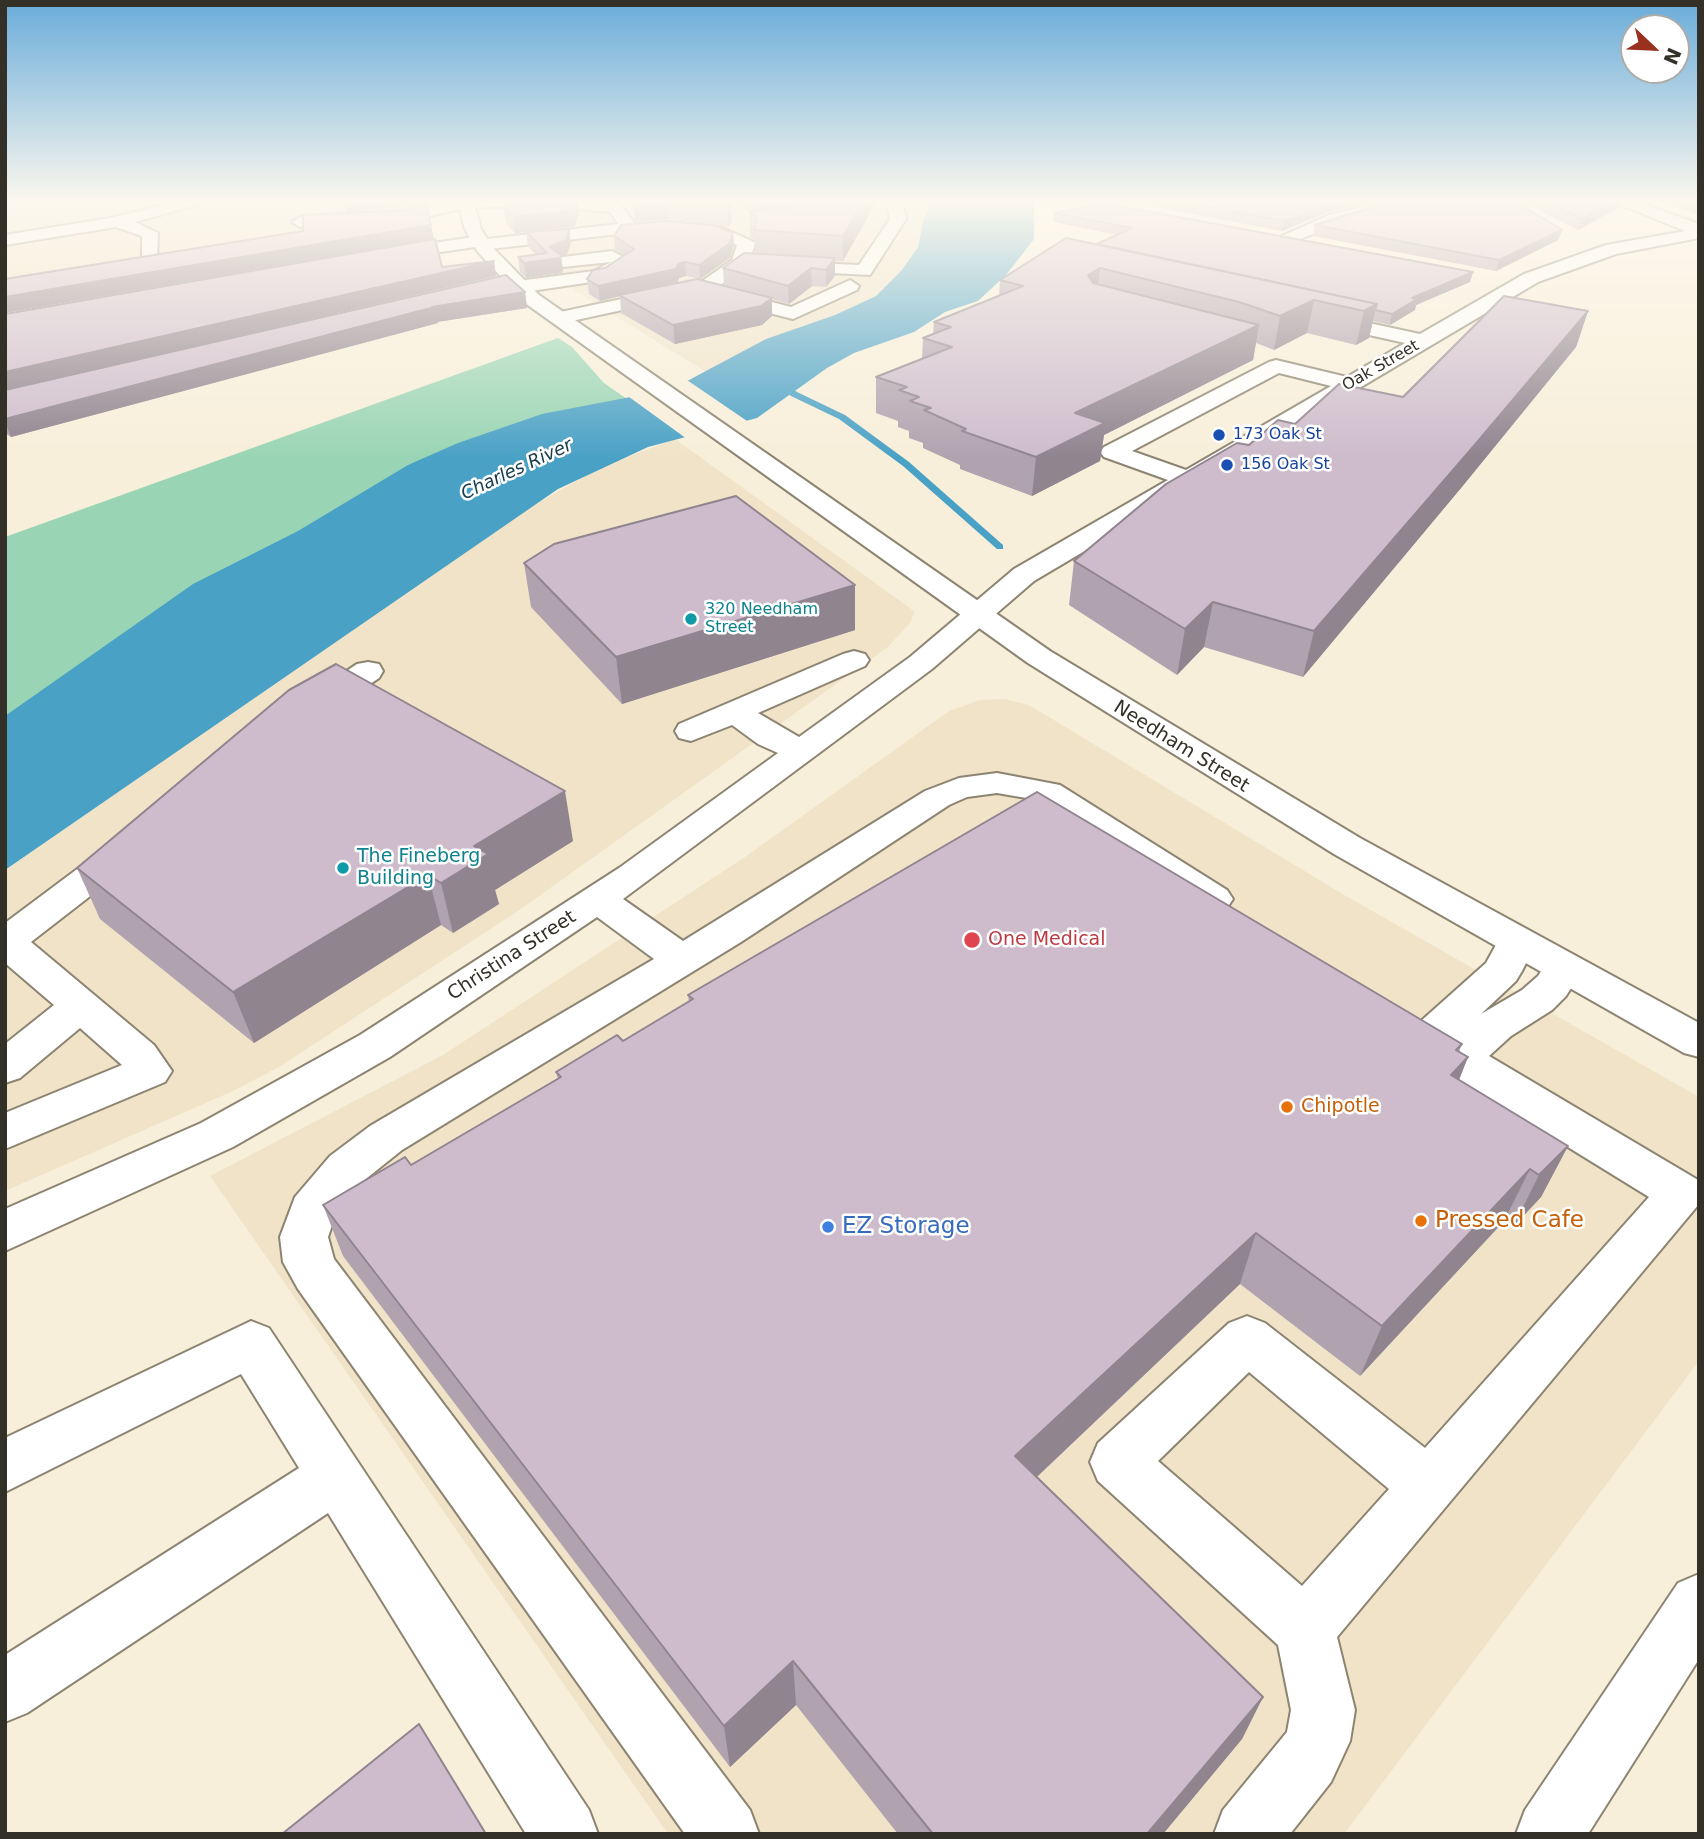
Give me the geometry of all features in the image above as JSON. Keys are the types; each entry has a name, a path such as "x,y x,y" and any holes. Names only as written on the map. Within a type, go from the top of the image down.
{"street":[{"name":"Needham Street","path":"525,286 558,318 641,377 978,615 1128,714 1256,793 1516,943 1699,1042"},
{"path":"689,286 793,313 850,286"},
{"path":"558,318 705,286"},
{"name":"Oak Street","path":"978,615 1024,575 1517,286"},
{"path":"1303,314 1423,341"},
{"path":"1189,479 1112,452 1269,360 1350,384"},
{"name":"Christina Street","path":"5,1231 257,1114 375,1046 598,899 920,663 978,615"},
{"path":"691,731 854,660"},
{"path":"287,726 368,671"},
{"path":"735,712 770,737 802,751"},
{"path":"726,1834 308,1262 304,1237 321,1197 361,1156 441,1103 682,960 937,797 959,788 984,783 1021,785 1061,798 1253,926"},
{"path":"5,1132 150,1071 139,1056 5,943 147,834"},
{"path":"598,899 682,960"},
{"path":"1443,1050 1502,971 1516,943"},
{"path":"1443,1050 1496,1025 1537,1000 1552,986 1563,969"},
{"path":"5,1067 80,1006"},
{"path":"1304,1629 1682,1194 1385,1013"},
{"path":"1247,1834 1308,1759 1318,1741 1323,1710 1304,1629 1118,1462 1247,1339 1430,1487"},
{"path":"5,1466 251,1344 565,1834"},
{"path":"5,1691 336,1476"},
{"path":"1549,1834 1699,1604"}],"shaded area":[{"path":"5,286 32,286 5,290"},
{"path":"570,286 886,286 876,296 835,315 766,339 706,372"},
{"path":"675,439 914,611 911,622 888,647 518,911 279,1067 233,1091 5,1191 5,870 519,513 606,465"},
{"path":"1005,699 1029,705 1346,896 1699,1097 1699,1361 1344,1834 668,1834 210,1176 443,1055 745,857 949,711 980,700"}],"green space":[{"path":"558,338 572,347 604,383 627,399 5,730 5,537"}],"water":[{"name":"Charles River","path":"886,286 994,286 978,301 945,312 914,332 854,353 827,368 757,418 648,447 558,489 5,870 5,716 193,584 298,531 408,465 458,443 542,414 646,394 689,380 766,339 835,315 876,296"}],"pier":[{"path":"684,378 750,423 687,439 625,394"}],"building":[{"path":"5,286 71,286 5,297"},
{"path":"167,286 385,286 5,372 5,314"},
{"path":"459,286 518,286 525,292 432,307 435,307 5,419 5,390"},
{"path":"664,286 724,286 772,298 761,306 673,325 619,295"},
{"path":"1023,286 1104,286 1259,325 1075,413 1105,423 1036,457 962,431 966,429 924,410 931,408 910,401 919,397 899,390 907,387 876,377 952,347 923,338 951,327 934,322"},
{"path":"1173,286 1291,286 1377,304 1364,311 1314,300 1280,316 1239,302"},
{"path":"1292,286 1441,286 1412,298 1417,299 1392,314 1375,310 1377,304"},
{"path":"1504,296 1588,311 1314,631 1213,602 1185,629 1074,561 1166,484 1237,443 1249,445 1278,420 1295,424 1339,384 1403,397"},
{"path":"736,496 855,585 616,657 524,563 554,544"},
{"name":"The Fineberg Building","path":"336,664 565,791 474,846 488,854 441,883 428,875 233,992 77,868 289,690"},
{"path":"1037,792 1462,1044 1456,1050 1468,1057 1451,1075 1568,1146 1539,1175 1530,1169 1382,1326 1256,1233 1015,1456 1263,1697 1147,1834 933,1834 793,1661 724,1726 323,1205 405,1157 411,1165 561,1077 556,1072 617,1035 623,1041 693,999 688,995"},
{"path":"419,1724 486,1834 282,1834"}],"waterway":[{"path":"778,381 794,394 842,417 906,464 1000,547"}],"place":[{"name":"173 Oak St","path":"1219,435"},
{"name":"156 Oak St","path":"1227,465"},
{"name":"320 Needham Street","path":"691,619"},
{"name":"The Fineberg Building","path":"343,868"},
{"name":"One Medical","path":"972,940"},
{"name":"Chipotle","path":"1287,1107"},
{"name":"Pressed Cafe","path":"1421,1221"},
{"name":"EZ Storage","path":"828,1227"}]}
